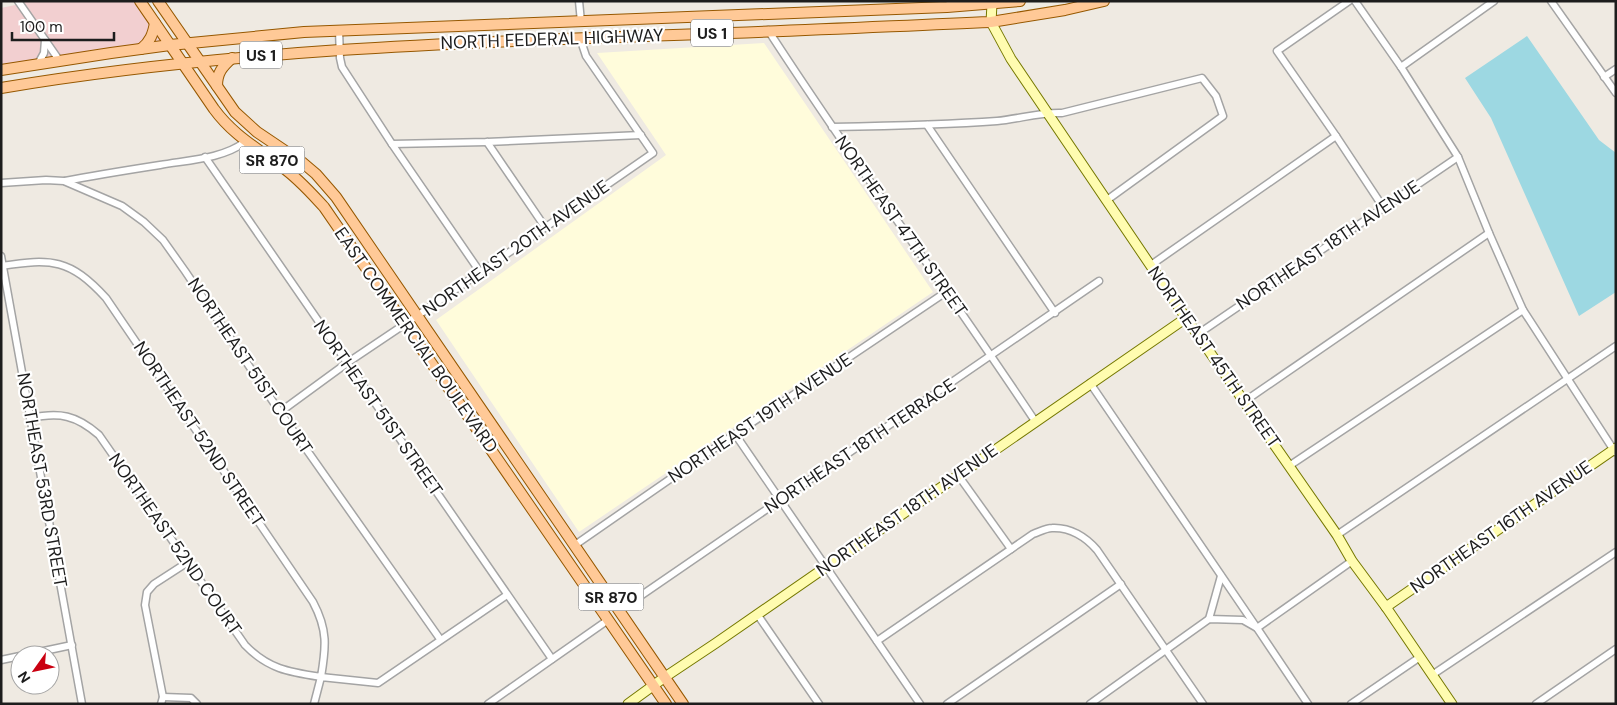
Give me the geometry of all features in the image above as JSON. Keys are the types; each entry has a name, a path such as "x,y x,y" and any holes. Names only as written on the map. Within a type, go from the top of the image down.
{"main road":[{"name":"EAST COMMERCIAL BOULEVARD","path":"140,1 220,117 246,142 283,168 307,188 324,207 666,704"},
{"name":"EAST COMMERCIAL BOULEVARD","path":"158,1 235,112 257,132 304,163 327,185 683,704"},
{"name":"NORTH FEDERAL HIGHWAY","path":"1,70 170,45 338,30 580,22 910,5 992,4 1020,1"},
{"name":"NORTH FEDERAL HIGHWAY","path":"1,88 200,61 339,49 461,42 990,22 1065,10 1104,1"},
{"path":"890,26 901,19 910,5"},
{"path":"580,38 586,32 611,20"},
{"path":"547,39 572,28 580,22"},
{"path":"142,49 154,32 155,23"},
{"path":"461,42 473,34 479,26"},
{"path":"217,86 217,78 220,71 233,58"},
{"path":"500,462 515,474 527,476"}],"street":[{"path":"18,1 59,60"},
{"path":"579,1 580,22"},
{"path":"1349,1 1277,51 1383,207"},
{"path":"1355,1 1401,67 1458,156 1489,233 1524,310 1615,451"},
{"path":"1401,67 1494,1"},
{"path":"1551,1 1616,93"},
{"path":"990,22 992,4"},
{"name":"NORTHEAST 45TH STREET","path":"990,22 1011,59 1046,112 1186,318 1290,466 1337,535 1352,561 1386,607 1452,704"},
{"path":"338,30 342,67 392,144 480,272"},
{"name":"NORTHEAST 47TH STREET","path":"768,30 832,127 1036,421"},
{"path":"580,38 586,56 641,135"},
{"path":"38,64 44,53 45,40"},
{"path":"1604,77 1616,69"},
{"path":"832,127 927,125 1009,120 1046,112 1062,112 1202,78 1216,96 1224,116 1106,200"},
{"path":"927,125 1055,313"},
{"path":"392,144 641,135"},
{"name":"NORTHEAST 20TH AVENUE","path":"280,412 347,363 653,153 641,135"},
{"path":"1151,265 1336,136"},
{"path":"64,181 229,152 246,142"},
{"path":"487,142 545,227"},
{"name":"NORTHEAST 18TH AVENUE","path":"1198,334 1458,156"},
{"name":"NORTHEAST 51ST STREET","path":"205,157 552,660"},
{"name":"NORTHEAST 51ST COURT","path":"1,183 46,180 64,181 122,206 144,222 163,240 186,271 280,412 440,639"},
{"path":"1245,401 1489,233"},
{"name":"NORTHEAST 53RD STREET","path":"1,256 82,704"},
{"name":"NORTHEAST 52ND STREET","path":"2,266 50,262 64,266 77,271 90,281 106,298 313,602 322,618 324,631 325,649 321,678"},
{"name":"NORTHEAST 18TH TERRACE","path":"620,610 1099,281"},
{"name":"NORTHEAST 19TH AVENUE","path":"575,545 735,434 946,292"},
{"path":"1290,466 1524,310"},
{"name":"NORTHEAST 18TH AVENUE","path":"628,704 665,676 1186,318"},
{"path":"1337,535 1616,346"},
{"path":"1090,383 1308,704"},
{"name":"NORTHEAST 52ND COURT","path":"30,418 46,414 60,415 87,424 99,435 245,645 255,656 279,668 321,678"},
{"path":"735,434 920,704"},
{"name":"NORTHEAST 16TH AVENUE","path":"1386,607 1615,451"},
{"path":"958,475 1011,548"},
{"path":"877,641 1033,534 1051,528 1067,529 1090,542 1203,704"},
{"path":"1432,675 1616,552"},
{"path":"1258,628 1352,561"},
{"path":"188,562 154,584 147,592 144,605 162,700 192,698 197,704"},
{"path":"1090,704 1209,618 1221,576"},
{"path":"946,704 1121,584"},
{"path":"314,704 321,678 378,683 440,639 508,595"},
{"path":"757,614 819,704"},
{"path":"1209,618 1243,620 1258,628"},
{"path":"488,704 608,620"},
{"path":"60,648 72,645"},
{"path":"1536,704 1616,649"},
{"path":"1351,704 1420,657"}],"shaded area":[{"path":"18,1 140,1 171,46 1,71 1,8 20,4"},
{"path":"764,43 933,292 579,532 436,320 666,155 597,53"}],"water":[{"path":"1527,36 1599,140 1616,153 1616,292 1579,316 1491,118 1465,78"}]}
